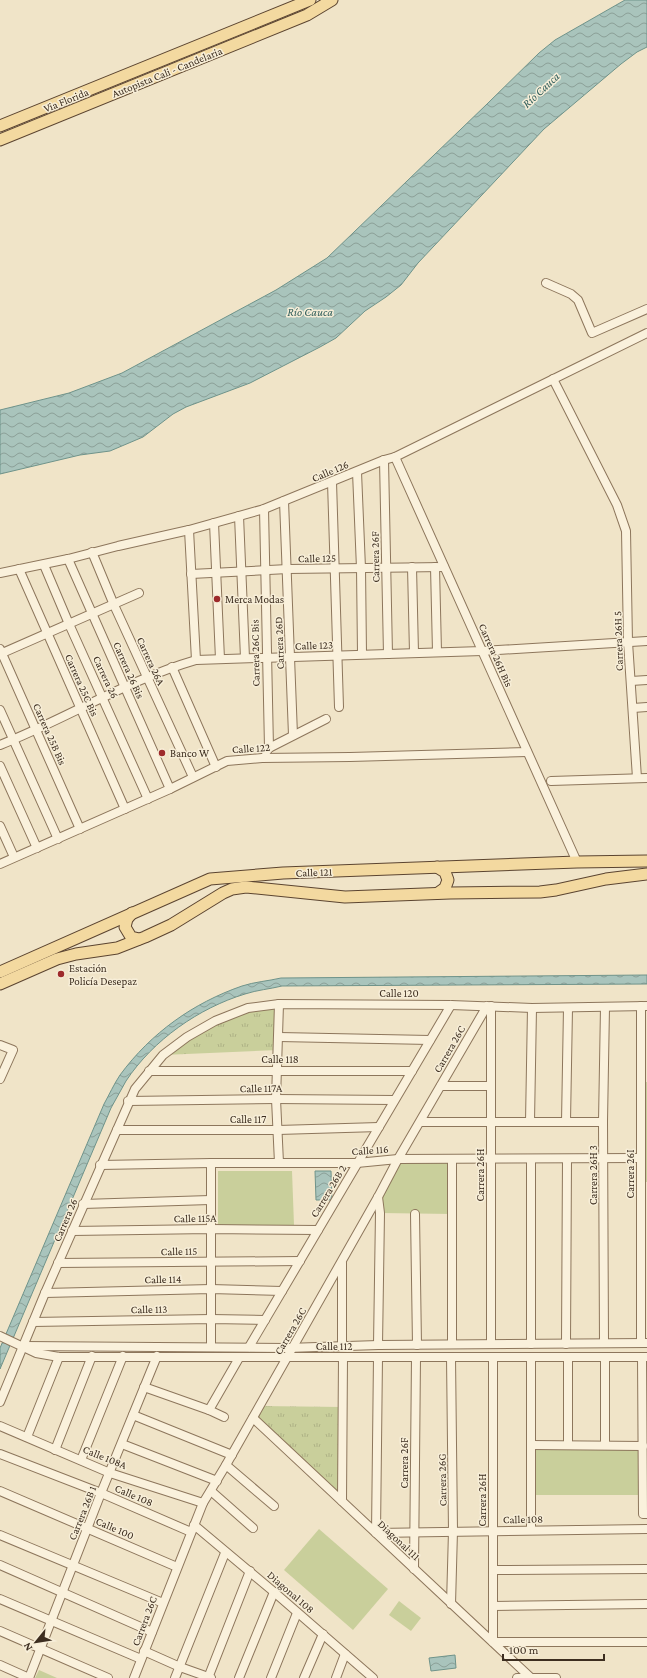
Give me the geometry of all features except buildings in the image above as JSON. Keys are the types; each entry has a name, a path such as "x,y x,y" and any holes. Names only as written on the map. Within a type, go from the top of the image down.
{"main road":[{"name":"Via Florida","path":"0,126 310,0"},
{"name":"Autopista Cali - Candelaria","path":"0,140 307,15 332,0"},
{"name":"Calle 121","path":"1,976 132,913 210,879 284,873 577,862 647,861"},
{"path":"437,867 445,872 448,880 445,888 438,893"},
{"name":"Calle 121","path":"1,976 76,954 117,948 172,926 232,889 246,888 280,890 331,897 556,890 606,879 647,874"},
{"path":"132,913 127,919 125,927 131,937 139,939"}],"street":[{"path":"546,283 571,294 578,300 592,333 647,309"},
{"name":"Calle 126","path":"0,573 44,565 92,552 189,530 284,502 384,460 395,457 647,333"},
{"name":"Carrera 26H 5","path":"552,379 618,505 626,531 628,642 637,778"},
{"name":"Carrera 26H Bis","path":"395,457 577,862"},
{"name":"Carrera 26F","path":"384,460 388,654"},
{"path":"357,472 361,568 362,654"},
{"path":"332,482 339,707"},
{"name":"Carrera 26D","path":"284,502 288,569 293,735"},
{"name":"Carrera 26C Bis","path":"264,509 269,748"},
{"path":"239,516 245,658"},
{"path":"214,523 220,659"},
{"path":"189,530 196,660"},
{"name":"Carrera 26A","path":"92,552 114,605 193,777"},
{"name":"Carrera 26 Bis","path":"68,559 170,789"},
{"name":"Carrera 26","path":"44,565 148,799"},
{"path":"412,567 414,653"},
{"path":"435,567 437,652"},
{"name":"Calle 125","path":"191,574 288,569 444,567"},
{"name":"Carrera 25C Bis","path":"19,569 125,809"},
{"path":"1,652 47,634 139,593"},
{"name":"Calle 123","path":"0,745 125,686 172,667 196,660 482,651 647,641"},
{"name":"Carrera 25B Bis","path":"1,652 80,829"},
{"path":"172,667 216,767"},
{"path":"631,681 647,680"},
{"path":"633,708 647,707"},
{"path":"0,710 58,839"},
{"path":"262,758 269,748 326,719"},
{"name":"Calle 122","path":"0,864 148,799 227,762 262,758 350,758 527,752"},
{"path":"0,766 36,848"},
{"path":"551,781 647,778"},
{"path":"0,826 14,858"},
{"path":"279,1163 276,1099 280,1004"},
{"name":"Calle 120","path":"163,1055 187,1037 215,1021 248,1008 280,1004 451,1004 532,1008 644,1006"},
{"name":"Carrera 26B 2","path":"249,1347 451,1004"},
{"name":"Carrera 26H","path":"489,1006 491,1086 491,1344"},
{"name":"Carrera 26C","path":"134,1678 203,1503 342,1262 398,1159 489,1006"},
{"name":"Carrera 26I","path":"644,1006 644,1082 641,1158 644,1182 644,1343"},
{"name":"Carrera 26H 3","path":"604,1343 603,1122 605,1007"},
{"path":"530,1122 532,1008"},
{"path":"566,1122 568,1008"},
{"path":"279,1037 430,1040"},
{"path":"0,1045 12,1050 1,1077"},
{"name":"Carrera 26","path":"0,1402 21,1346 34,1322 83,1204 117,1130 128,1101 134,1089 163,1055"},
{"name":"Calle 118","path":"149,1071 412,1071"},
{"path":"441,1086 491,1086"},
{"name":"Calle 117A","path":"128,1101 276,1099 394,1100"},
{"path":"421,1122 603,1122"},
{"name":"Calle 117","path":"117,1130 278,1130 379,1127"},
{"name":"Calle 116","path":"100,1165 358,1163 398,1159 641,1158"},
{"path":"452,1159 452,1344"},
{"path":"531,1159 531,1344"},
{"path":"566,1344 567,1159"},
{"path":"211,1163 211,1347"},
{"path":"378,1197 380,1213 378,1345"},
{"path":"83,1204 210,1200"},
{"path":"415,1214 417,1344"},
{"name":"Calle 115A","path":"72,1231 210,1229 318,1230"},
{"name":"Calle 115","path":"58,1263 300,1261"},
{"path":"342,1262 342,1345"},
{"name":"Calle 114","path":"45,1293 211,1289 282,1291"},
{"name":"Calle 113","path":"34,1322 211,1319 265,1320"},
{"name":"Calle 112","path":"0,1336 36,1354 59,1357 644,1357"},
{"name":"Calle 112","path":"21,1346 293,1347 417,1344 644,1343"},
{"path":"55,1450 92,1356"},
{"path":"81,1460 123,1356"},
{"name":"Carrera 26B 1","path":"29,1678 87,1528 157,1356"},
{"path":"27,1437 59,1357"},
{"path":"342,1501 343,1357"},
{"path":"376,1533 378,1357"},
{"name":"Carrera 26F","path":"414,1569 416,1357"},
{"name":"Carrera 26G","path":"451,1357 453,1531 451,1604"},
{"name":"Carrera 26H","path":"492,1642 493,1357"},
{"path":"531,1357 531,1530"},
{"path":"568,1357 568,1445"},
{"path":"605,1357 605,1446"},
{"path":"644,1357 645,1514"},
{"path":"209,1410 239,1358"},
{"path":"144,1387 209,1410 224,1417"},
{"path":"133,1415 232,1455"},
{"name":"Diagonal 111","path":"253,1418 530,1677"},
{"name":"Calle 108A","path":"0,1426 110,1473 203,1503"},
{"path":"532,1445 605,1446 644,1441"},
{"path":"122,1444 217,1481"},
{"name":"Calle 108","path":"0,1454 192,1529"},
{"path":"226,1465 274,1506"},
{"name":"Calle 100","path":"0,1491 177,1567"},
{"path":"211,1491 253,1528"},
{"name":"Diagonal 108","path":"192,1529 250,1571 370,1677"},
{"name":"Calle 108","path":"376,1533 415,1531 647,1529"},
{"path":"0,1535 163,1603"},
{"path":"175,1678 225,1552"},
{"path":"0,1565 152,1632"},
{"path":"493,1570 647,1569"},
{"path":"0,1599 51,1621 209,1678 250,1571"},
{"path":"239,1678 274,1592"},
{"path":"493,1606 647,1604"},
{"path":"272,1678 297,1613"},
{"path":"0,1631 108,1678"},
{"path":"304,1678 323,1634"},
{"path":"492,1642 647,1642"},
{"path":"336,1678 345,1654"},
{"path":"0,1665 29,1678"},
{"path":"517,1678 556,1678"}],"green space":[{"path":"279,1004 278,1050 163,1055 187,1037 248,1008"},
{"path":"641,1082 647,1082 647,1182 641,1182"},
{"path":"398,1159 452,1159 452,1214 380,1213 378,1197"},
{"path":"218,1171 292,1171 294,1225 218,1225"},
{"path":"260,1406 343,1407 342,1501 253,1418"},
{"path":"536,1449 638,1449 639,1495 536,1495"},
{"path":"319,1529 388,1589 353,1630 284,1570"},
{"path":"399,1601 421,1618 411,1631 389,1615"},
{"path":"39,1670 57,1678 35,1678"}],"water":[{"name":"Río Cauca","path":"625,0 647,0 647,47 637,52 621,64 544,129 418,263 401,285 365,311 336,338 250,383 186,407 173,414 143,437 110,451 80,455 0,474 0,410 69,393 122,373 276,290 327,258 539,53 555,40"},
{"path":"647,975 647,984 282,986 245,994 228,1000 194,1017 163,1039 137,1066 126,1081 111,1108 0,1369 0,1348 104,1104 120,1075 132,1060 159,1033 190,1011 207,1001 242,986 281,978"},
{"path":"315,1171 331,1171 332,1200 316,1200"},
{"path":"455,1655 456,1668 431,1671 429,1658"}],"place":[{"name":"Merca Modas","path":"217,599"},
{"name":"Banco W","path":"162,753"},
{"name":"Estación Policía Desepaz","path":"61,974"}]}
